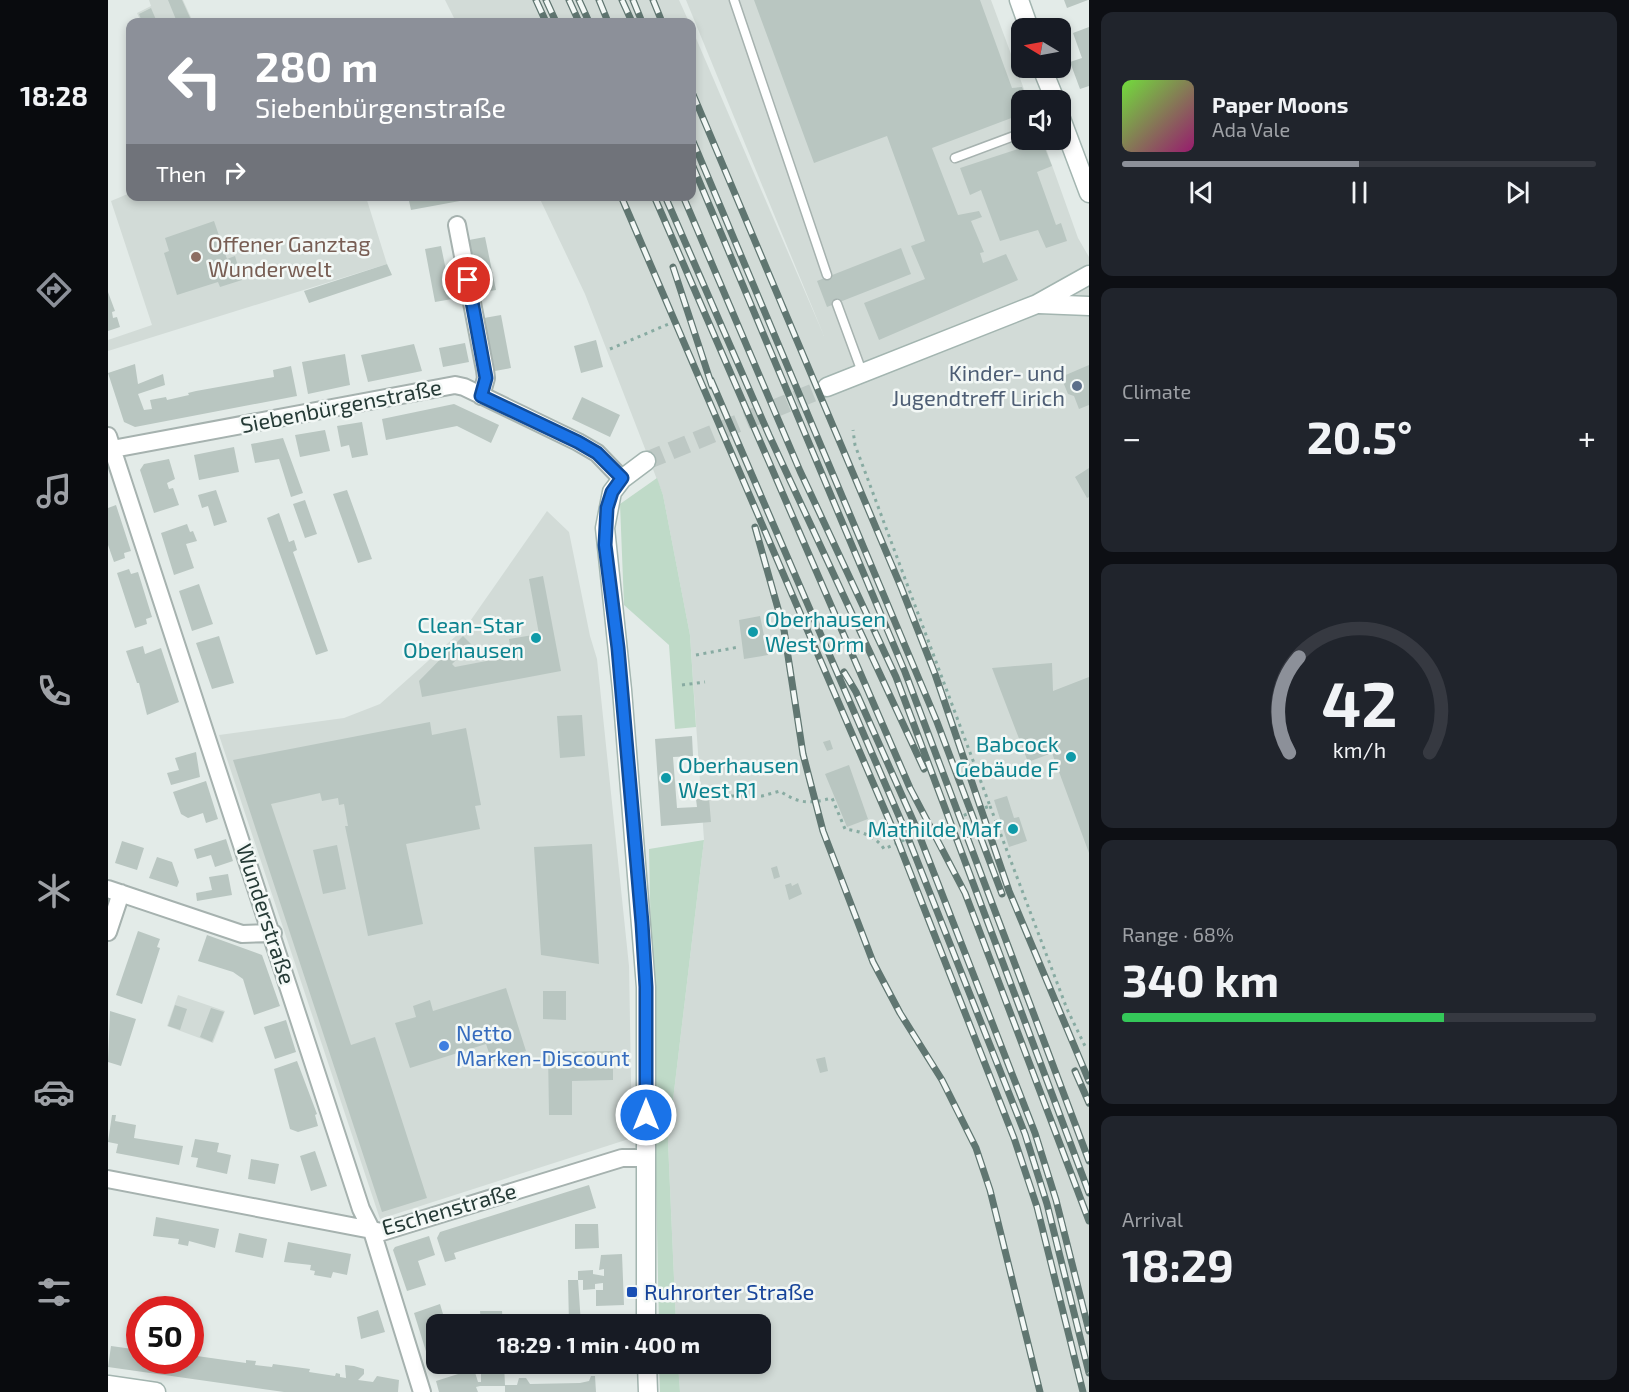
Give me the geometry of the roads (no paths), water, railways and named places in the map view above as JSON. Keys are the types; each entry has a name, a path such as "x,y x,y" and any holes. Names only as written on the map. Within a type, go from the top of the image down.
{"main road":[{"path":"1019,0 1025,18"},
{"path":"1071,145 1089,193"},
{"path":"827,387 1037,304 1089,274"},
{"path":"1037,304 1089,306"},
{"path":"646,461 622,478 612,492 607,508 605,545 618,648 646,987 646,1314"},
{"path":"647,1374 648,1392"},
{"path":"108,1385 156,1392"}],"street":[{"path":"457,225 485,370 486,378 481,396"},
{"name":"Siebenbürgenstraße","path":"109,445 446,386 464,387 578,442 597,453 622,478"},
{"name":"Wunderstraße","path":"109,445 273,933 361,1209 372,1231 422,1392"},
{"path":"108,932 115,891 242,934 273,933"},
{"name":"Eschenstraße","path":"108,1179 385,1232 622,1158 646,1158"}],"lane":[{"path":"734,0 827,275"},
{"path":"955,158 1011,137"},
{"path":"837,304 862,372"}],"tunnel":[{"path":"646,461 827,387"}],"railway":[{"path":"536,0 544,18"},
{"path":"546,0 554,18"},
{"path":"569,0 577,18"},
{"path":"579,0 587,18"},
{"path":"599,0 606,18"},
{"path":"622,0 630,18"},
{"path":"633,0 640,18"},
{"path":"653,0 660,18"},
{"path":"696,101 901,587 935,674 1009,891 1089,1081"},
{"path":"696,149 937,722 1002,894"},
{"path":"696,174 905,672 1089,1161"},
{"path":"623,201 895,834 1014,1138 1037,1207 1083,1392"},
{"path":"656,201 910,788 965,893 1089,1221"},
{"path":"667,201 769,435 924,769"},
{"path":"685,201 800,471 896,677 1089,1193"},
{"path":"673,267 712,386"},
{"path":"711,380 905,830 1025,1134 1047,1204 1089,1373"},
{"path":"755,527 784,630 803,754 823,831 873,962 900,1013 942,1080 976,1148 990,1190 1040,1392"},
{"path":"844,672 856,692 916,827 1035,1133 1056,1200 1089,1331"},
{"path":"1075,1071 1089,1103"}],"place":[{"name":"Offener Ganztag Wunderwelt","path":"196,257"},
{"name":"Kinder- und Jugendtreff Lirich","path":"1077,386"},
{"name":"Oberhausen West Orm","path":"753,632"},
{"name":"Clean-Star Oberhausen","path":"536,638"},
{"name":"Babcock Gebäude F","path":"1071,757"},
{"name":"Oberhausen West R1","path":"666,778"},
{"name":"Mathilde Maf","path":"1013,829"},
{"name":"Netto Marken-Discount","path":"444,1046"},
{"name":"Ruhrorter Straße","path":"632,1292"}]}
